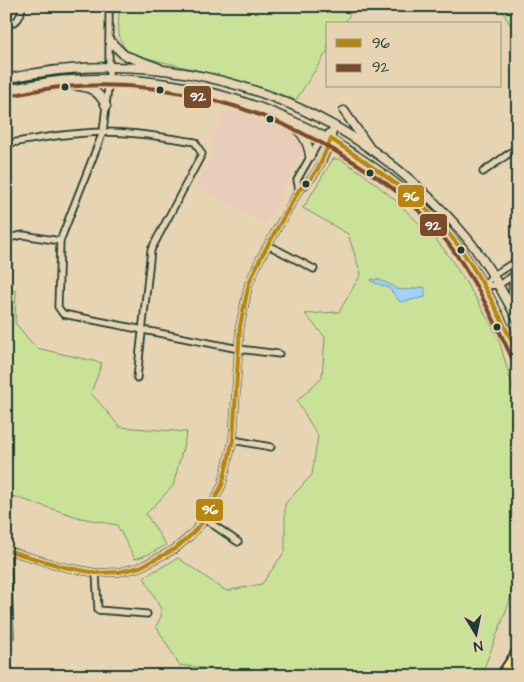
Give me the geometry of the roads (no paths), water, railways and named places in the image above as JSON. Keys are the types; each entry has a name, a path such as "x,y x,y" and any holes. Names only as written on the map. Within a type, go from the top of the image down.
{"highway":[{"path":"502,676 518,652"}],"street":[{"path":"6,25 15,23 22,15 22,6"},
{"path":"109,6 110,66 103,132 60,241 58,307 63,314 239,349 279,354"},
{"path":"110,41 124,55 152,64 163,70"},
{"path":"6,79 51,71 110,66 163,70 226,81 294,105 335,127 372,151 390,164 442,210 467,238 498,285 518,320"},
{"path":"6,90 69,80 109,79 193,87 235,98 287,118 329,138 375,168 410,196 445,230 484,286 518,355"},
{"path":"55,82 90,88 102,97 106,106"},
{"path":"344,111 372,151"},
{"path":"287,118 302,134 308,144 310,156"},
{"path":"10,637 7,550 64,567 96,573 119,572 140,568 154,562 180,544 205,519 222,485 233,440 240,326 249,283 260,259 299,190 308,184 327,152 329,138 335,127"},
{"path":"6,144 45,136 103,132 163,137 195,142 202,154 150,250 137,378"},
{"path":"299,190 297,180 310,156 317,145 329,138"},
{"path":"483,172 514,150 518,144"},
{"path":"8,238 23,235 60,241"},
{"path":"268,245 314,269"},
{"path":"484,286 492,276 518,260"},
{"path":"484,286 498,285 516,274"},
{"path":"516,274 513,293 518,320"},
{"path":"233,440 271,447"},
{"path":"205,519 238,542"},
{"path":"96,573 98,610 147,614"}],"water":[{"path":"372,279 378,279 392,285 396,289 425,288 425,297 400,302 389,288 371,281"}]}
